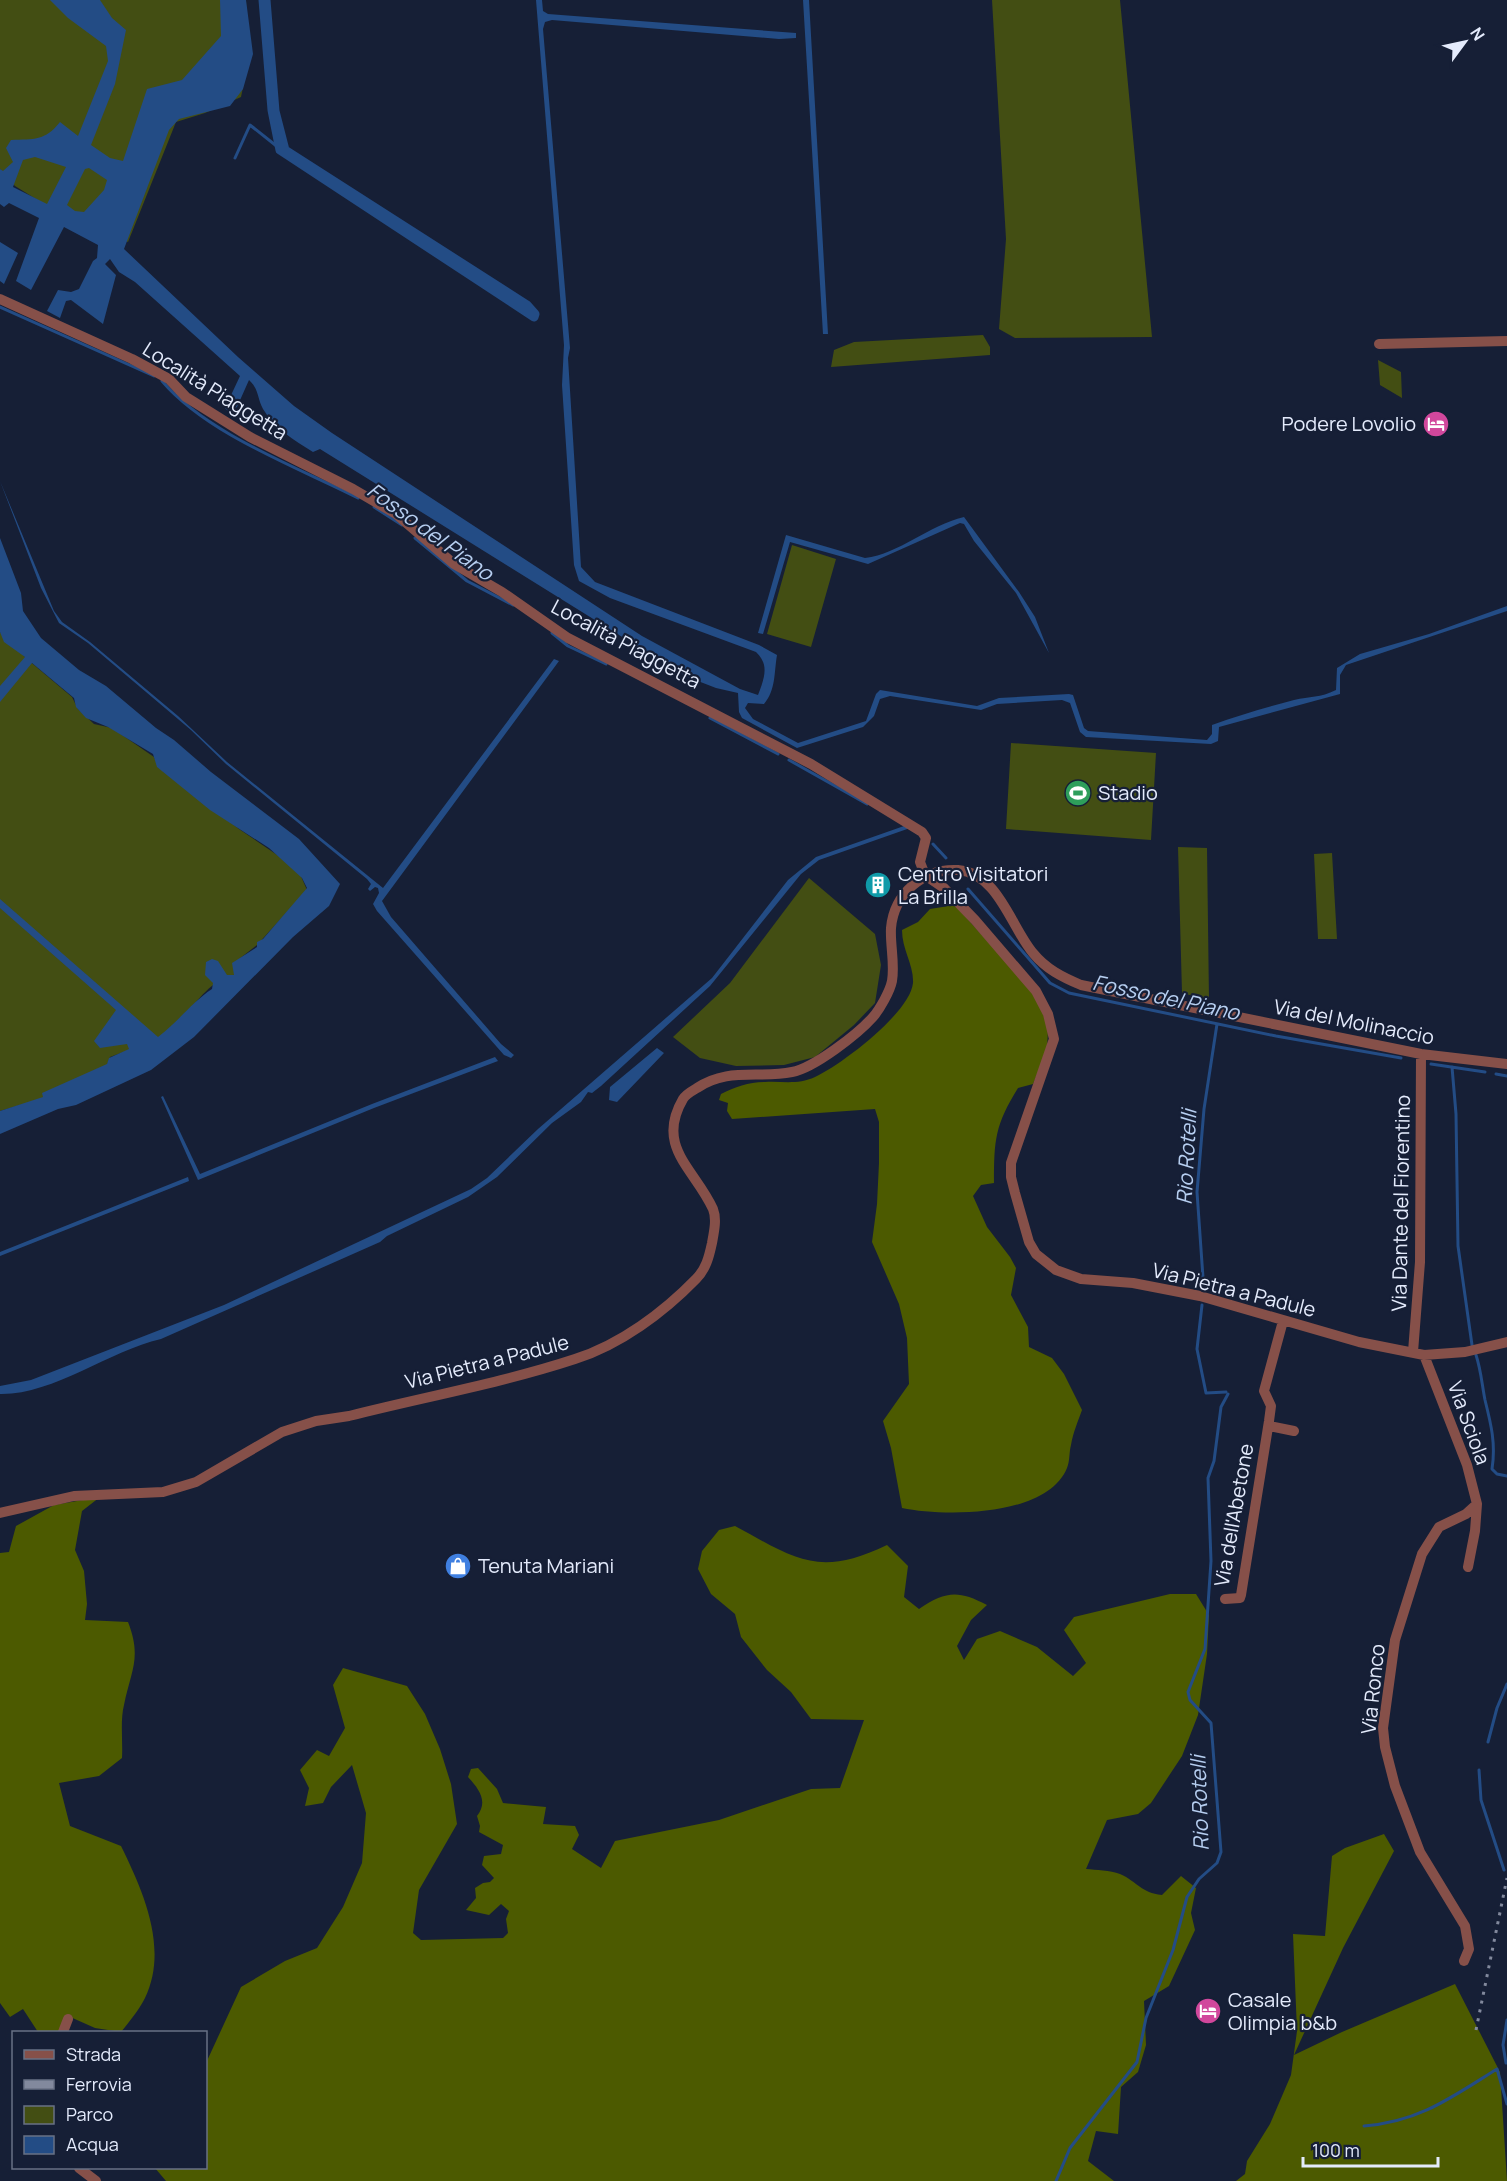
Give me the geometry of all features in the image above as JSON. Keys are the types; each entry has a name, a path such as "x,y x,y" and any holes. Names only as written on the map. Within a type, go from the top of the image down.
{"street":[{"name":"Località Piaggetta","path":"0,299 132,359 168,379 186,397 250,437 354,489 396,514 454,564 502,592 568,638 811,764 912,825 926,838 920,862 925,875"},
{"path":"1379,344 1507,341"},
{"name":"Via del Molinaccio","path":"925,875 943,870 962,870 977,877 992,889 1022,939 1039,960 1063,978 1081,985 1420,1054 1507,1064"},
{"name":"Via Pietra a Padule","path":"0,1513 74,1496 163,1492 196,1482 282,1432 316,1421 350,1416 578,1359 628,1334 699,1277 708,1261 714,1232 713,1210 676,1152 673,1124 684,1096 713,1077 794,1072 837,1048 875,1015 892,981 891,929 894,911 902,896 925,875 944,888 975,920 1036,991 1048,1014 1054,1039 1011,1162 1011,1177 1029,1242 1038,1258 1056,1270 1081,1279 1133,1283 1200,1296 1359,1342 1424,1355 1465,1352 1507,1342"},
{"name":"Via Dante del Fiorentino","path":"1413,1352 1420,1262 1420,1054"},
{"name":"Via dell'Abetone","path":"1226,1599 1240,1598 1242,1595 1269,1426 1271,1406 1264,1391 1282,1321"},
{"name":"Via Sciola","path":"1424,1355 1467,1465 1476,1504 1475,1531 1468,1567"},
{"name":"Via dell'Abetone","path":"1269,1426 1294,1431"},
{"name":"Via Ronco","path":"1464,1961 1469,1949 1465,1926 1420,1852 1395,1786 1385,1747 1384,1717 1398,1629 1422,1554 1439,1527 1466,1514 1476,1504"},
{"path":"63,2031 68,2019"},
{"path":"80,2169 96,2181"}],"green space":[{"path":"0,0 246,0 248,63 241,97 205,113 176,122 128,242 44,204 15,186 0,169"},
{"path":"992,0 1120,0 1152,337 1015,338 999,329 1006,239"},
{"path":"983,335 990,347 990,355 831,367 834,350 854,342"},
{"path":"1378,360 1401,372 1402,398 1380,385"},
{"path":"792,545 836,559 811,647 767,634"},
{"path":"0,632 27,659 72,697 78,709 94,724 112,728 154,757 158,766 239,829 286,861 300,874 307,890 257,945 234,963 235,975 226,977 209,988 181,1019 161,1036 136,1053 129,1050 110,1057 107,1065 44,1098 0,1111"},
{"path":"1011,743 1156,753 1151,840 1006,829"},
{"path":"1178,847 1207,848 1209,1000 1182,993"},
{"path":"1332,853 1337,939 1318,939 1314,854"},
{"path":"809,878 875,934 881,965 875,1003 854,1025 815,1057 784,1065 736,1066 700,1058 673,1037 730,983"},
{"path":"955,905 1039,999 1048,1030 1047,1050 1033,1084 1018,1088 1000,1123 997,1133 994,1183 981,1185 973,1196 987,1227 1016,1268 1011,1295 1028,1327 1029,1347 1052,1358 1064,1374 1082,1410 1073,1436 1067,1468 1056,1484 1039,1496 1017,1505 968,1512 921,1511 902,1508 891,1448 883,1421 909,1384 907,1338 899,1304 872,1242 879,1163 879,1122 875,1109 732,1119 727,1111 728,1103 719,1100 721,1094 748,1084 796,1082 815,1077 827,1071 873,1037 900,1009 913,983 902,930 918,922 930,909"},
{"path":"100,1497 82,1511 75,1550 84,1571 87,1604 85,1620 128,1622 134,1645 134,1664 123,1711 122,1758 99,1776 59,1783 70,1826 121,1846 145,1901 150,1920 154,1940 152,1979 145,1998 122,2031 95,2028 68,2016 60,2031 37,2031 23,2009 10,2017 0,2003 0,1553 9,1552 16,1526 54,1505"},
{"path":"735,1526 792,1555 825,1562 843,1561 887,1545 908,1566 904,1597 919,1609 937,1599 952,1595 968,1597 987,1605 971,1620 957,1646 964,1660 977,1639 1000,1631 1037,1647 1073,1676 1086,1663 1064,1630 1074,1617 1170,1594 1196,1594 1209,1615 1207,1654 1198,1715 1182,1756 1151,1803 1138,1814 1107,1820 1086,1869 1120,1874 1144,1890 1155,1894 1162,1895 1181,1876 1196,1888 1191,1913 1195,1930 1169,1986 1144,2001 1146,2045 1138,2072 1121,2087 1118,2134 1096,2131 1088,2161 1114,2181 166,2181 156,2169 207,2169 207,2061 241,1987 285,1961 317,1948 343,1907 362,1863 366,1813 352,1765 331,1787 323,1803 305,1806 309,1788 300,1770 317,1750 329,1756 345,1728 333,1685 343,1668 407,1686 425,1714 440,1749 451,1784 457,1824 419,1890 413,1933 421,1940 503,1938 508,1933 506,1919 509,1911 501,1904 489,1915 466,1910 476,1898 475,1888 494,1878 482,1865 484,1856 501,1854 503,1845 479,1832 477,1816 482,1800 468,1777 471,1769 478,1768 497,1789 503,1803 546,1807 543,1824 575,1826 579,1835 572,1849 601,1868 615,1841 719,1820 811,1789 840,1788 864,1720 811,1719 791,1692 767,1670 741,1637 735,1614 711,1594 698,1569 702,1551 719,1530"},
{"path":"1384,1834 1394,1851 1343,1948 1294,2055 1455,1984 1500,2072 1507,2181 1236,2181 1245,2174 1247,2161 1270,2124 1291,2075 1297,2031 1293,1934 1325,1936 1332,1856 1345,1848"}],"water":[{"path":"50,0 100,0 112,18 126,30 115,84 91,145 110,158 123,161 147,89 182,80 221,36 220,0 246,0 253,54 243,89 230,106 179,119 169,130 124,249 238,357 294,406 332,433 642,636 740,689 758,695 764,678 764,667 756,652 610,598 579,581 574,565 562,385 564,345 536,0 542,0 543,11 548,14 796,33 796,38 779,39 552,20 545,22 543,29 570,348 568,358 581,567 595,582 759,645 777,655 773,687 768,699 764,704 748,703 745,708 753,719 798,743 866,721 876,694 880,690 977,706 999,698 1069,694 1073,695 1084,728 1088,731 1207,740 1212,734 1212,725 1263,708 1336,690 1337,668 1360,654 1429,634 1507,606 1507,611 1346,665 1340,675 1340,694 1219,727 1218,741 1211,744 1086,737 1080,732 1070,703 1062,700 997,704 981,710 890,696 880,699 874,716 863,727 797,748 742,718 739,712 738,693 716,688 685,676 320,449 313,452 299,443 279,428 268,416 261,405 255,387 249,380 237,407 229,412 225,408 240,376 135,282 119,272 110,259 105,264 116,275 103,324 71,300 66,301 60,318 47,311 58,290 71,292 79,289 93,261 97,258 98,245 64,227 31,290 16,281 39,218 9,203 4,207 0,204 0,169 3,171 13,162 6,148 11,140 44,136 60,122 78,136 108,61 106,46 68,18","holes":["35,157 66,167 47,204 13,187 23,160","89,168 107,180 104,190 84,212 75,211 67,205 85,169"]},
{"path":"803,0 809,0 828,334 823,334"},
{"path":"0,242 18,253 4,284 0,281"},
{"path":"0,481 54,611 62,622 90,642 178,716 227,762 383,888 554,659 559,661 382,901 391,917 501,1044 514,1055 511,1058 504,1055 377,911 373,904 379,893 378,888 375,887 370,891 368,889 371,884 367,879 226,764 191,730 88,643 59,623 41,588"},
{"path":"964,517 1035,617 1049,653 1016,593 974,541 964,524 960,523 868,564 790,542 763,634 758,633 786,535 865,558 890,551 939,526"},
{"path":"0,538 21,593 23,611 41,638 79,670 106,686 211,772 299,839 340,884 329,906 293,937 194,1037 151,1070 76,1105 58,1109 0,1134 0,1111 43,1097 42,1093 107,1064 109,1058 129,1049 127,1044 100,1048 94,1041 116,1010 0,908 0,899 158,1037 212,989 213,983 205,975 206,962 212,959 218,961 227,975 234,975 232,963 257,947 257,942 263,939 307,888 302,878 269,848 210,810 157,767 153,754 108,727 86,718 76,707 74,698 32,663 0,702 0,686 25,657 4,642 0,632"},
{"path":"904,826 910,828 819,860 801,874 710,986 601,1086 592,1093 588,1092 581,1102 552,1123 497,1177 468,1197 387,1236 380,1242 161,1339 121,1353 40,1388 0,1394 0,1386 31,1380 224,1305 471,1189 487,1178 538,1129 712,978 788,880 816,857"},
{"path":"657,1048 664,1053 617,1102 609,1100 610,1087"},
{"path":"495,1057 498,1061 374,1108 198,1180 161,1097 163,1096 200,1174"},
{"path":"188,1177 189,1181 0,1256 0,1252"}],"waterway":[{"path":"263,0 272,110 280,150 534,317 535,314 527,305 285,150 275,111 266,0"},
{"path":"235,158 250,125 279,148"},
{"name":"Fosso del Piano","path":"0,307 154,376"},
{"name":"Fosso del Piano","path":"162,381 181,400 228,433 358,498"},
{"name":"Fosso del Piano","path":"374,507 402,525"},
{"name":"Fosso del Piano","path":"415,538 467,581 513,605"},
{"name":"Fosso del Piano","path":"552,633 568,646 606,664"},
{"name":"Fosso del Piano","path":"710,718 778,754"},
{"name":"Fosso del Piano","path":"789,760 867,804"},
{"name":"Fosso del Piano","path":"933,844 946,858"},
{"name":"Fosso del Piano","path":"968,889 1050,983 1069,993 1276,1036 1401,1058"},
{"name":"Rio Rotelli","path":"1204,1292 1197,1192 1204,1109 1217,1024"},
{"name":"Fosso del Piano","path":"1431,1064 1485,1072"},
{"path":"1452,1067 1456,1114 1458,1246 1472,1345"},
{"name":"Fosso del Piano","path":"1496,1074 1507,1076"},
{"name":"Rio Rotelli","path":"1202,1305 1197,1349 1206,1393 1226,1392"},
{"path":"1476,1355 1492,1434 1492,1469 1497,1474 1507,1476"},
{"name":"Rio Rotelli","path":"1056,2181 1070,2148 1137,2062 1146,2018 1173,1950 1187,1897 1199,1879 1217,1863 1221,1852 1211,1723 1190,1700 1188,1692 1205,1649 1211,1561 1208,1478 1214,1461 1221,1407 1228,1394"},
{"path":"1488,1742 1497,1708 1507,1684"},
{"path":"1479,1770 1481,1800 1504,1870"},
{"path":"1506,2063 1503,2045 1507,2020"},
{"path":"1497,2069 1507,2104"},
{"path":"1364,2126 1384,2124 1418,2114 1450,2098 1497,2069"}],"railway":[{"path":"1476,2030 1507,1878"}],"place":[{"name":"Podere Lovolio","path":"1436,424"},
{"name":"Stadio","path":"1078,793"},
{"name":"Centro Visitatori La Brilla","path":"878,885"},
{"name":"Tenuta Mariani","path":"458,1566"},
{"name":"Casale Olimpia b&b","path":"1208,2011"}]}
